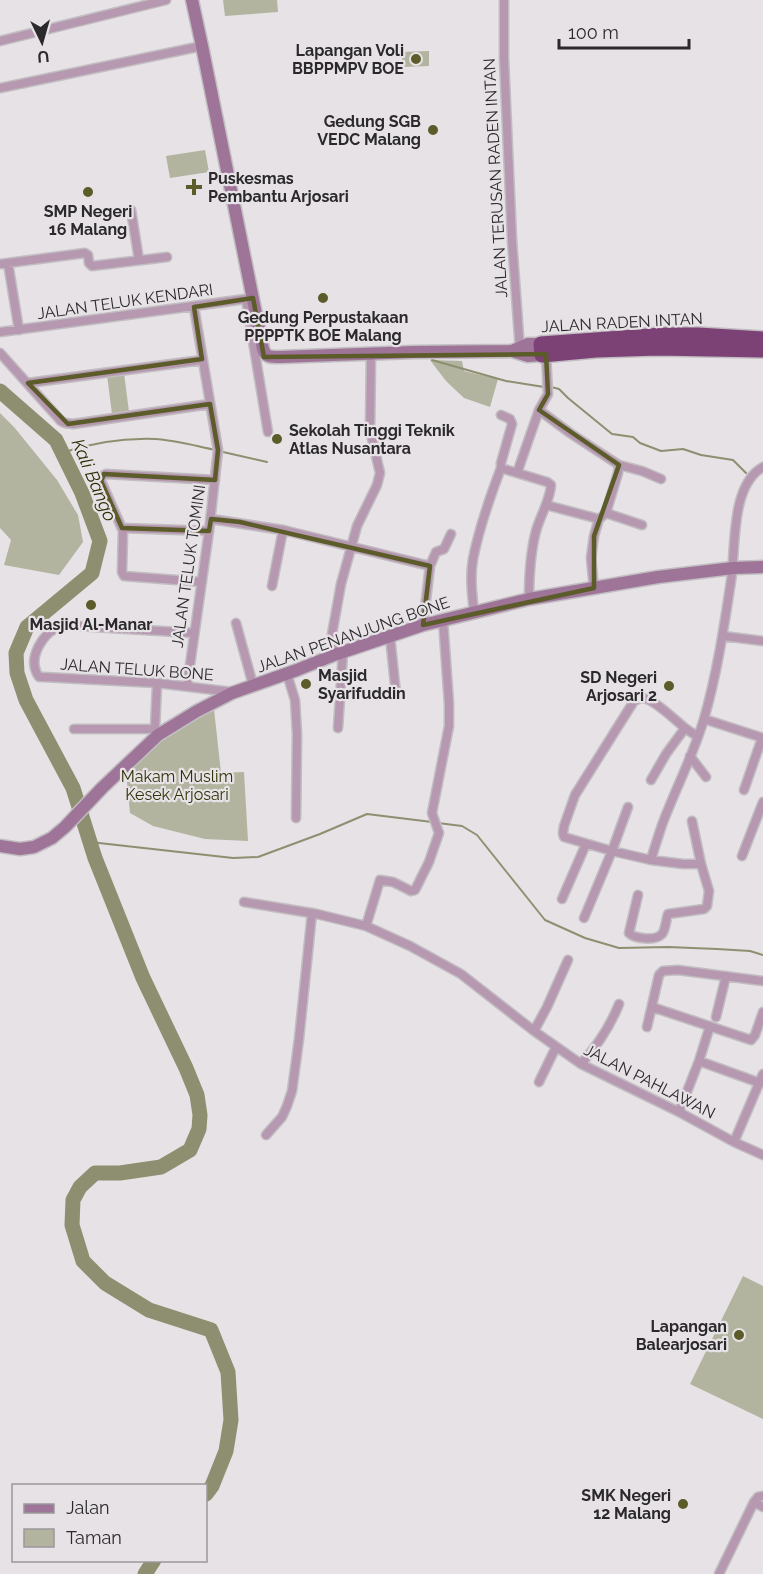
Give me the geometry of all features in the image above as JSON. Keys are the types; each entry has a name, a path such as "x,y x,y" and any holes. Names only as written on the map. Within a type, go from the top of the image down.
{"highway":[{"name":"JALAN RADEN INTAN","path":"543,351 573,346 763,339"},
{"name":"JALAN RADEN INTAN","path":"678,341 763,350"}],"street":[{"path":"0,41 166,0"},
{"path":"192,0 250,299 268,432"},
{"name":"JALAN TERUSAN RADEN INTAN","path":"504,0 504,59 517,351"},
{"path":"0,88 202,46"},
{"path":"131,210 139,260"},
{"path":"19,330 4,263 85,253 92,266 167,256"},
{"name":"JALAN TELUK KENDARI","path":"0,332 250,299"},
{"name":"JALAN RADEN INTAN","path":"250,299 263,349 270,357 517,351 528,356 543,351"},
{"name":"JALAN TELUK TOMINI","path":"187,686 211,519 218,450 194,307"},
{"path":"517,473 539,410 548,393 543,351"},
{"path":"0,353 65,423 73,424 210,404"},
{"path":"338,728 338,654 332,642 332,628 337,598 357,526 377,485 380,473 370,430 371,354"},
{"path":"28,383 202,360"},
{"path":"539,410 619,465 661,479"},
{"path":"474,612 471,579 473,560 512,424 510,419 501,415"},
{"path":"594,588 591,558 594,536 619,465"},
{"path":"651,860 662,825 704,718 723,636 733,568 735,525 746,485 754,473 763,467"},
{"path":"501,468 551,485 536,531 529,566 529,599"},
{"path":"202,582 126,577 122,572 122,528 101,481 102,475 106,474 215,480"},
{"path":"546,505 642,525"},
{"path":"211,519 283,530 430,566"},
{"path":"122,528 209,531"},
{"path":"272,586 283,530"},
{"path":"423,625 430,566 436,552 444,549 451,534"},
{"name":"JALAN PENANJUNG BONE","path":"0,846 20,849 34,847 52,838 66,827 156,732 232,693 253,685 423,625 529,599 658,577 733,568 763,567"},
{"path":"366,926 380,880 393,882 411,891 415,890 424,874 439,833 432,813 449,726 443,620"},
{"path":"236,623 253,685"},
{"name":"JALAN TELUK BONE","path":"195,633 61,625 52,630 35,652 35,670 39,677 158,683 232,693"},
{"path":"390,636 396,694"},
{"path":"723,636 763,641"},
{"path":"287,674 295,700 296,818"},
{"path":"74,729 156,732 158,683"},
{"path":"698,737 644,698 634,701 599,760 579,788 563,833 565,838 651,860 701,864"},
{"path":"704,718 763,738 744,790"},
{"path":"651,780 685,728"},
{"path":"690,756 706,777"},
{"path":"742,856 763,802"},
{"path":"584,918 628,807"},
{"path":"638,895 628,933 632,937 646,939 659,936 664,932 668,914 704,909 707,906 709,891 692,821"},
{"path":"562,899 586,844"},
{"name":"JALAN PAHLAWAN","path":"244,902 312,913 366,926 410,946 460,974 581,1064 763,1155"},
{"path":"266,1135 282,1117 292,1091 312,913"},
{"path":"534,1031 568,960"},
{"path":"647,1027 660,975 664,971 678,970 763,981"},
{"path":"716,1017 726,976"},
{"path":"581,1064 602,1039 619,1004"},
{"path":"652,1007 751,1040 763,1012"},
{"path":"679,1112 710,1026"},
{"path":"539,1082 556,1047"},
{"path":"699,1061 760,1083"},
{"path":"734,1142 763,1074"},
{"path":"719,1574 754,1502 758,1497 763,1496"},
{"path":"754,1502 763,1507"}],"highlighted area":[{"path":"253,298 264,357 546,354 548,394 539,410 619,465 594,536 594,588 423,625 430,566 240,522 211,519 209,531 122,528 101,481 104,474 215,480 218,450 210,404 68,424 28,383 202,359 194,307"}],"green space":[{"path":"223,0 277,0 278,12 225,16"},
{"path":"429,51 429,66 403,67 401,52"},
{"path":"205,150 209,172 170,178 166,156"},
{"path":"430,360 462,361 464,371 498,379 490,407 464,398 446,381"},
{"path":"124,373 129,412 112,414 107,375"},
{"path":"0,413 57,480 78,515 83,542 59,575 4,565 11,540 0,528"},
{"name":"Makam Muslim Kesek Arjosari","path":"214,709 221,773 244,772 248,841 205,839 153,826 130,813 126,773 156,744"},
{"name":"Lapangan Balearjosari","path":"743,1276 763,1286 763,1419 690,1384"}],"waterway":[{"path":"432,360 506,381 544,387"},
{"path":"551,387 559,389 612,434 633,437 640,443 661,451 683,449 701,455 733,460 746,473"},
{"name":"Kali Bango","path":"0,391 56,440 82,493 100,541 92,573 27,627 16,653 17,673 26,700 73,788 95,858 143,978 186,1068 197,1095 200,1115 199,1129 190,1150 161,1167 120,1173 95,1173 80,1187 73,1200 72,1225 83,1261 105,1283 149,1310 211,1330 228,1372 231,1420 226,1451 207,1493"},
{"name":"Kali Bango","path":"62,453 96,444 144,439 170,441 216,450"},
{"path":"223,452 267,462"},
{"path":"90,842 233,858 258,857 367,814 432,822"},
{"path":"438,823 462,826 477,835 545,920 585,938 619,948 717,949 750,951 763,955"},
{"path":"145,1574 153,1562"}],"place":[{"name":"Lapangan Voli BBPPMPV BOE","path":"416,59"},
{"name":"Gedung SGB VEDC Malang","path":"433,130"},
{"name":"Puskesmas Pembantu Arjosari","path":"194,187"},
{"name":"SMP Negeri 16 Malang","path":"88,192"},
{"name":"Gedung Perpustakaan PPPPTK BOE Malang","path":"323,298"},
{"name":"Sekolah Tinggi Teknik Atlas Nusantara","path":"277,439"},
{"name":"Masjid Al-Manar","path":"91,605"},
{"name":"Masjid Syarifuddin","path":"306,684"},
{"name":"SD Negeri Arjosari 2","path":"669,686"},
{"name":"Lapangan Balearjosari","path":"739,1335"},
{"name":"SMK Negeri 12 Malang","path":"683,1504"}]}
